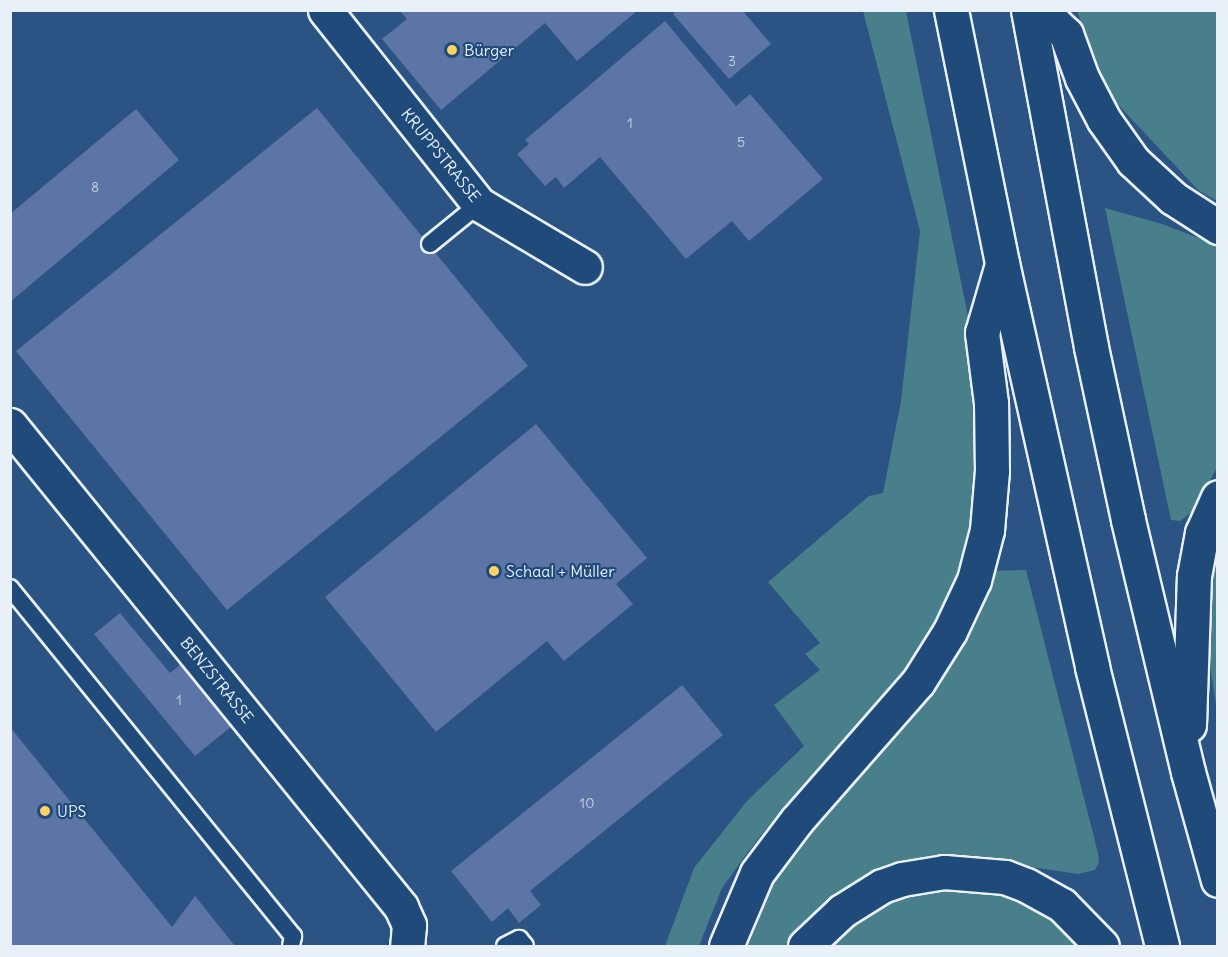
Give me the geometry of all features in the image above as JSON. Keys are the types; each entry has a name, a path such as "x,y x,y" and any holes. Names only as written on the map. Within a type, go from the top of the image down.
{"main road":[{"name":"KRUPPSTRASSE","path":"325,10 479,204 585,267"},
{"path":"951,10 1002,263 1092,667 1162,946"},
{"path":"1028,10 1091,347 1188,772 1218,880"},
{"path":"1041,10 1066,34 1082,78 1104,120 1133,161 1173,198 1218,227"},
{"path":"726,946 757,873 797,820 918,682 950,631 974,580 987,530 992,471 990,403 982,333 1002,263"},
{"name":"BENZSTRASSE","path":"10,425 401,907 414,945"},
{"path":"1188,772 1191,615 1202,533 1218,497"},
{"path":"805,946 842,911 882,886 902,879 944,872 1005,877 1026,885 1062,905 1102,946"}],"lane":[{"path":"430,244 479,204"},
{"path":"10,588 293,936 291,946"},
{"path":"505,946 519,939 525,946"}],"green space":[{"path":"863,11 906,11 970,326 979,389 978,494 962,571 921,653 829,761 781,810 722,888 699,946 665,946 694,868 747,801 804,746 774,705 820,670 805,654 820,643 768,582 869,496 883,493 901,401 920,231"},
{"path":"1077,11 1217,11 1217,201 1199,191 1107,93"},
{"path":"1105,208 1162,224 1217,245 1217,468 1193,511 1180,521 1171,520"},
{"path":"1217,529 1217,711 1206,641 1203,576"},
{"path":"1026,570 1098,853 1099,862 1095,870 1078,874 971,858 926,858 907,862 859,882 829,900 801,926 786,946 748,946 774,880 987,571"},
{"path":"952,887 993,889 1010,896 1040,910 1063,926 1080,946 830,946 829,944 853,921 878,907 903,896"}],"building":[{"name":"Bürger","path":"399,10 638,10 577,61 545,23 441,110 382,39 407,19"},
{"path":"677,10 742,10 771,44 729,79 673,14"},
{"path":"665,21 736,106 750,94 823,179 749,241 732,221 686,259 600,157 564,188 556,177 545,186 517,154 529,144 525,140"},
{"path":"317,108 528,366 227,610 16,351"},
{"path":"136,109 179,160 10,302 10,214"},
{"name":"Schaal + Müller","path":"536,424 647,558 616,584 633,604 564,661 547,641 436,732 325,597"},
{"path":"120,613 170,673 181,664 232,726 195,756 94,634"},
{"path":"682,685 723,735 530,891 541,905 519,923 508,908 492,922 451,871"},
{"name":"UPS","path":"10,727 172,927 195,896 235,946 10,946"}],"place":[{"name":"Bürger","path":"452,50"},
{"name":"Schaal + Müller","path":"494,571"},
{"name":"UPS","path":"45,811"}]}
